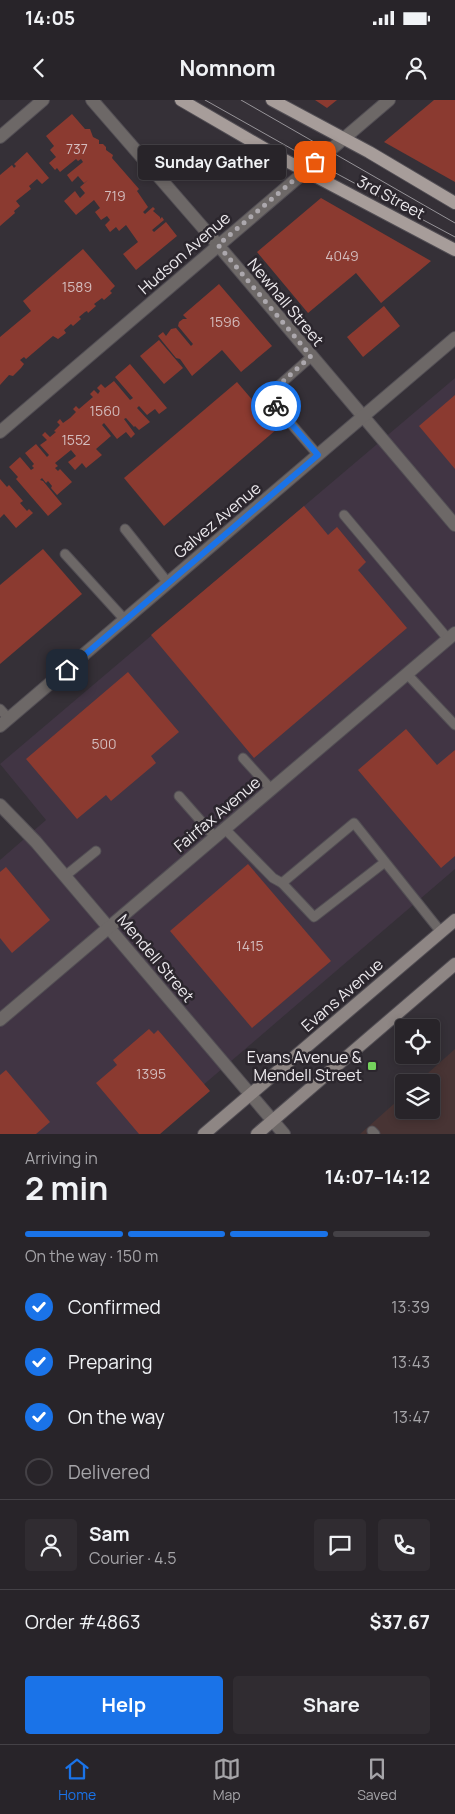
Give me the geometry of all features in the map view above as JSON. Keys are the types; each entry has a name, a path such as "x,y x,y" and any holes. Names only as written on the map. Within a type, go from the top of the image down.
{"main road":[{"name":"3rd Street","path":"181,100 306,171 455,250"},
{"name":"3rd Street","path":"272,100 344,138 455,202"},
{"name":"Evans Avenue","path":"204,1134 455,920"},
{"path":"257,1134 455,964"}],"street":[{"path":"0,137 44,100"},
{"name":"Newhall Street","path":"92,100 218,245 455,525"},
{"name":"Hudson Avenue","path":"0,432 389,100"},
{"name":"Galvez Avenue","path":"4,723 455,338"},
{"name":"Fairfax Avenue","path":"0,1020 451,636"},
{"name":"Mendell Street","path":"0,805 36,842 284,1134"}],"lane":[{"path":"311,356 267,396 318,455"},
{"path":"344,515 451,636"},
{"path":"125,529 168,583"},
{"path":"65,554 125,620"},
{"path":"407,674 455,725"},
{"path":"0,709 4,723"},
{"path":"243,758 271,789"},
{"path":"179,796 220,833 282,883 314,917 385,862"},
{"path":"282,883 354,823 440,932"},
{"path":"65,876 96,850"}],"shaded area":[{"path":"455,378 455,869 146,1134 0,1134 0,860 46,820 0,764"},
{"path":"455,1049 455,1134 360,1134 395,1103 395,1119 440,1119 440,1074 427,1074"}],"building":[{"path":"315,100 337,100 327,108"},
{"path":"434,100 455,100 455,182 384,142"},
{"path":"72,114 85,129 90,129 93,137 99,140 99,144 103,144 106,147 106,150 113,155 112,158 139,189 137,191 148,207 143,212 145,214 153,207 155,209 153,211 160,219 162,217 164,220 152,230 154,232 166,222 177,236 136,270 123,254 138,242 126,225 119,231 116,227 110,232 105,225 110,220 107,216 101,220 95,212 100,208 94,200 76,215 64,201 75,191 80,198 85,193 80,187 88,180 84,183 78,176 72,182 67,175 83,162 81,159 78,161 76,159 60,172 57,168 55,170 49,163 56,157 50,150 54,146 46,136"},
{"path":"27,152 49,178 42,184 37,179 29,186 31,189 16,201 20,206 14,211 15,213 0,226 0,175 12,165 14,168 16,166 14,164"},
{"path":"321,198 431,261 381,303 356,273 308,313 257,252"},
{"path":"83,249 115,286 110,291 112,293 104,300 102,298 94,304 96,306 88,313 87,311 79,317 81,319 73,326 71,324 64,330 66,333 58,339 53,336 26,359 24,357 20,360 24,364 21,368 13,376 9,375 0,385 0,337 31,311 23,301"},
{"path":"219,284 272,346 241,372 222,350 192,376 180,359 176,358 158,336 163,332 166,336 171,329 176,328 191,346 193,344 178,326 179,322 187,319 183,315"},
{"path":"384,306 400,326 363,357 347,337"},
{"path":"159,340 183,368 164,384 140,356"},
{"path":"130,364 167,408 159,414 155,409 147,415 139,406 137,408 150,422 139,430 126,418 124,419 135,434 131,438 126,432 117,439 104,423 102,425 111,436 96,449 102,455 86,468 82,463 75,470 68,462 76,456 71,450 55,463 58,466 55,468 58,471 60,469 72,482 57,495 48,481 46,483 42,478 40,480 43,481 62,504 48,516 16,479 18,477 9,467 20,457 31,470 34,468 32,466 34,464 25,453 36,444 47,457 49,455 40,445 47,440 42,435 45,432 50,437 56,432 54,431 60,425 57,422 60,419 63,423 70,418 76,412 73,409 76,406 79,409 93,397 90,394 94,390 98,394 100,391 97,388 101,384 105,388 114,381 130,400 133,398 115,377"},
{"path":"237,382 277,429 164,526 124,478"},
{"path":"455,395 455,469 419,426"},
{"path":"0,479 7,487 9,485 23,501 20,503 27,511 29,509 33,513 16,528 4,514 0,518"},
{"path":"304,506 328,535 337,527 366,562 358,570 407,628 254,758 151,635"},
{"path":"43,549 82,594 0,664 0,585"},
{"path":"128,672 179,732 151,756 156,763 111,801 106,795 77,819 26,759"},
{"path":"406,729 437,765 455,750 455,856 441,868 358,770"},
{"path":"248,864 331,961 252,1028 170,931"},
{"path":"6,867 50,920 12,953 0,938 0,872"},
{"path":"149,1029 154,1034 158,1030 210,1091 160,1134 139,1134 96,1083 117,1065 113,1060"},
{"path":"6,1070 50,1122 36,1134 0,1134 0,1075"}],"tram line":[{"path":"205,100 315,162 455,237"},
{"path":"241,100 455,223"}],"way so far":[{"path":"276,406 267,396 311,356 218,245 315,162"}],"place":[{"name":"Sunday Gather","path":"315,162"},
{"name":"Evans Avenue & Mendell Street","path":"372,1066"}],"route":[{"path":"67,670 318,455 276,406"}]}
